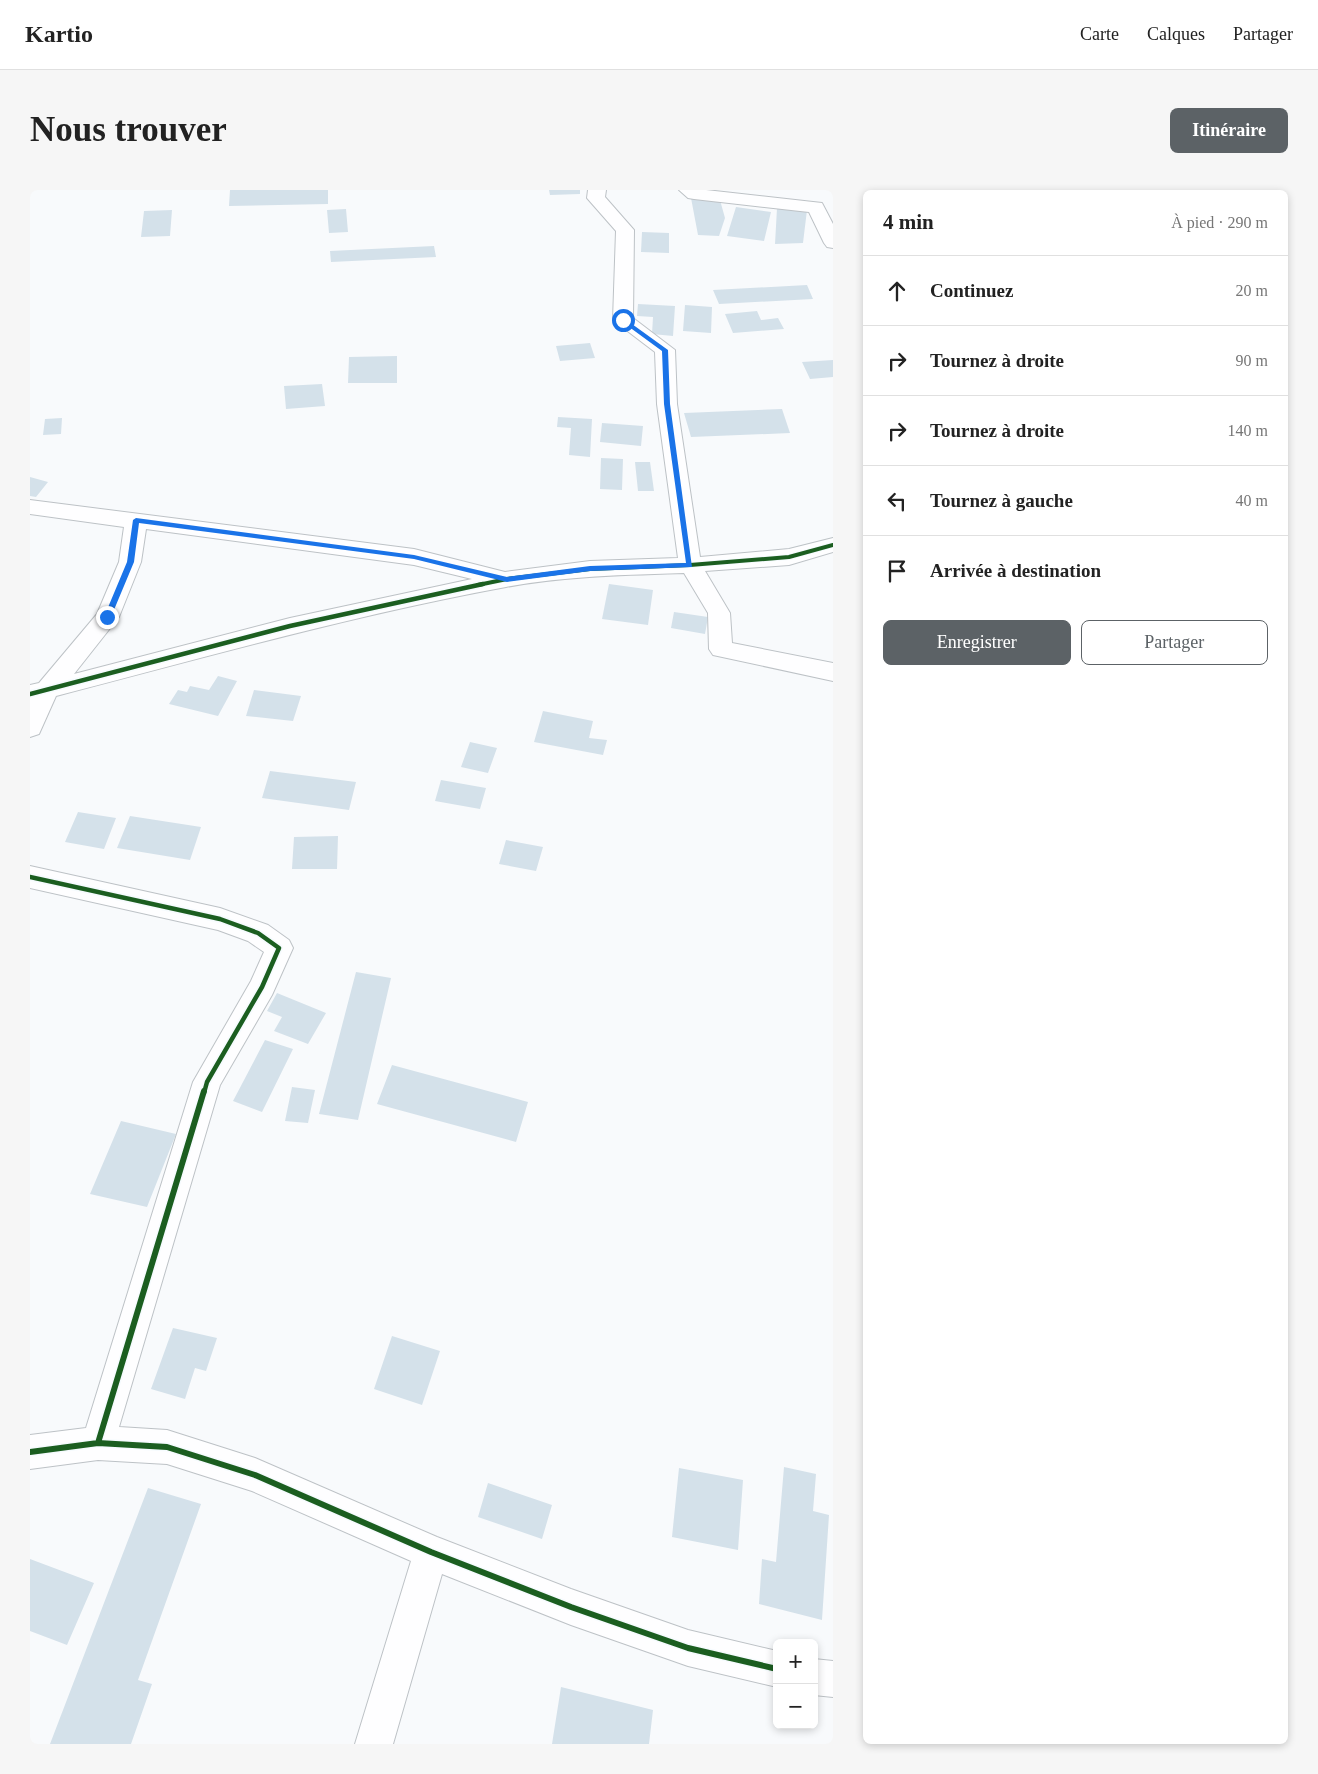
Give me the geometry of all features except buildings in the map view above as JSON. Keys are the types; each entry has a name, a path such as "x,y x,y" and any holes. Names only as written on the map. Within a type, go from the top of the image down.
{"street":[{"path":"597,190 596,198 625,230 623,320 665,350 667,404 690,565 719,613 721,649 833,672"},
{"path":"688,190 694,194 816,207 833,243"},
{"path":"30,507 414,557 507,579"},
{"path":"30,728 38,692 107,617 130,562 136,520"},
{"path":"38,692 290,626 507,579 590,569 690,565 789,557 833,545"},
{"path":"30,877 220,919 258,933 279,948 262,987 207,1082 98,1444"},
{"path":"30,1452 98,1444 167,1447 246,1472 431,1552 571,1607 688,1648 773,1668"},
{"path":"374,1744 431,1552"},
{"path":"818,1677 833,1679"}],"cycle path":[{"path":"30,694 290,626 507,579 590,569 690,565 789,557 833,545"},
{"path":"30,877 220,919 258,933 279,948 262,987 207,1082 98,1443"},
{"path":"30,1452 98,1443 167,1447 255,1475 431,1552 571,1607 688,1648 773,1668"}],"route":[{"path":"107,617 130,562 136,520 414,557 507,579 590,569 690,565 667,404 665,350 623,320"}]}
